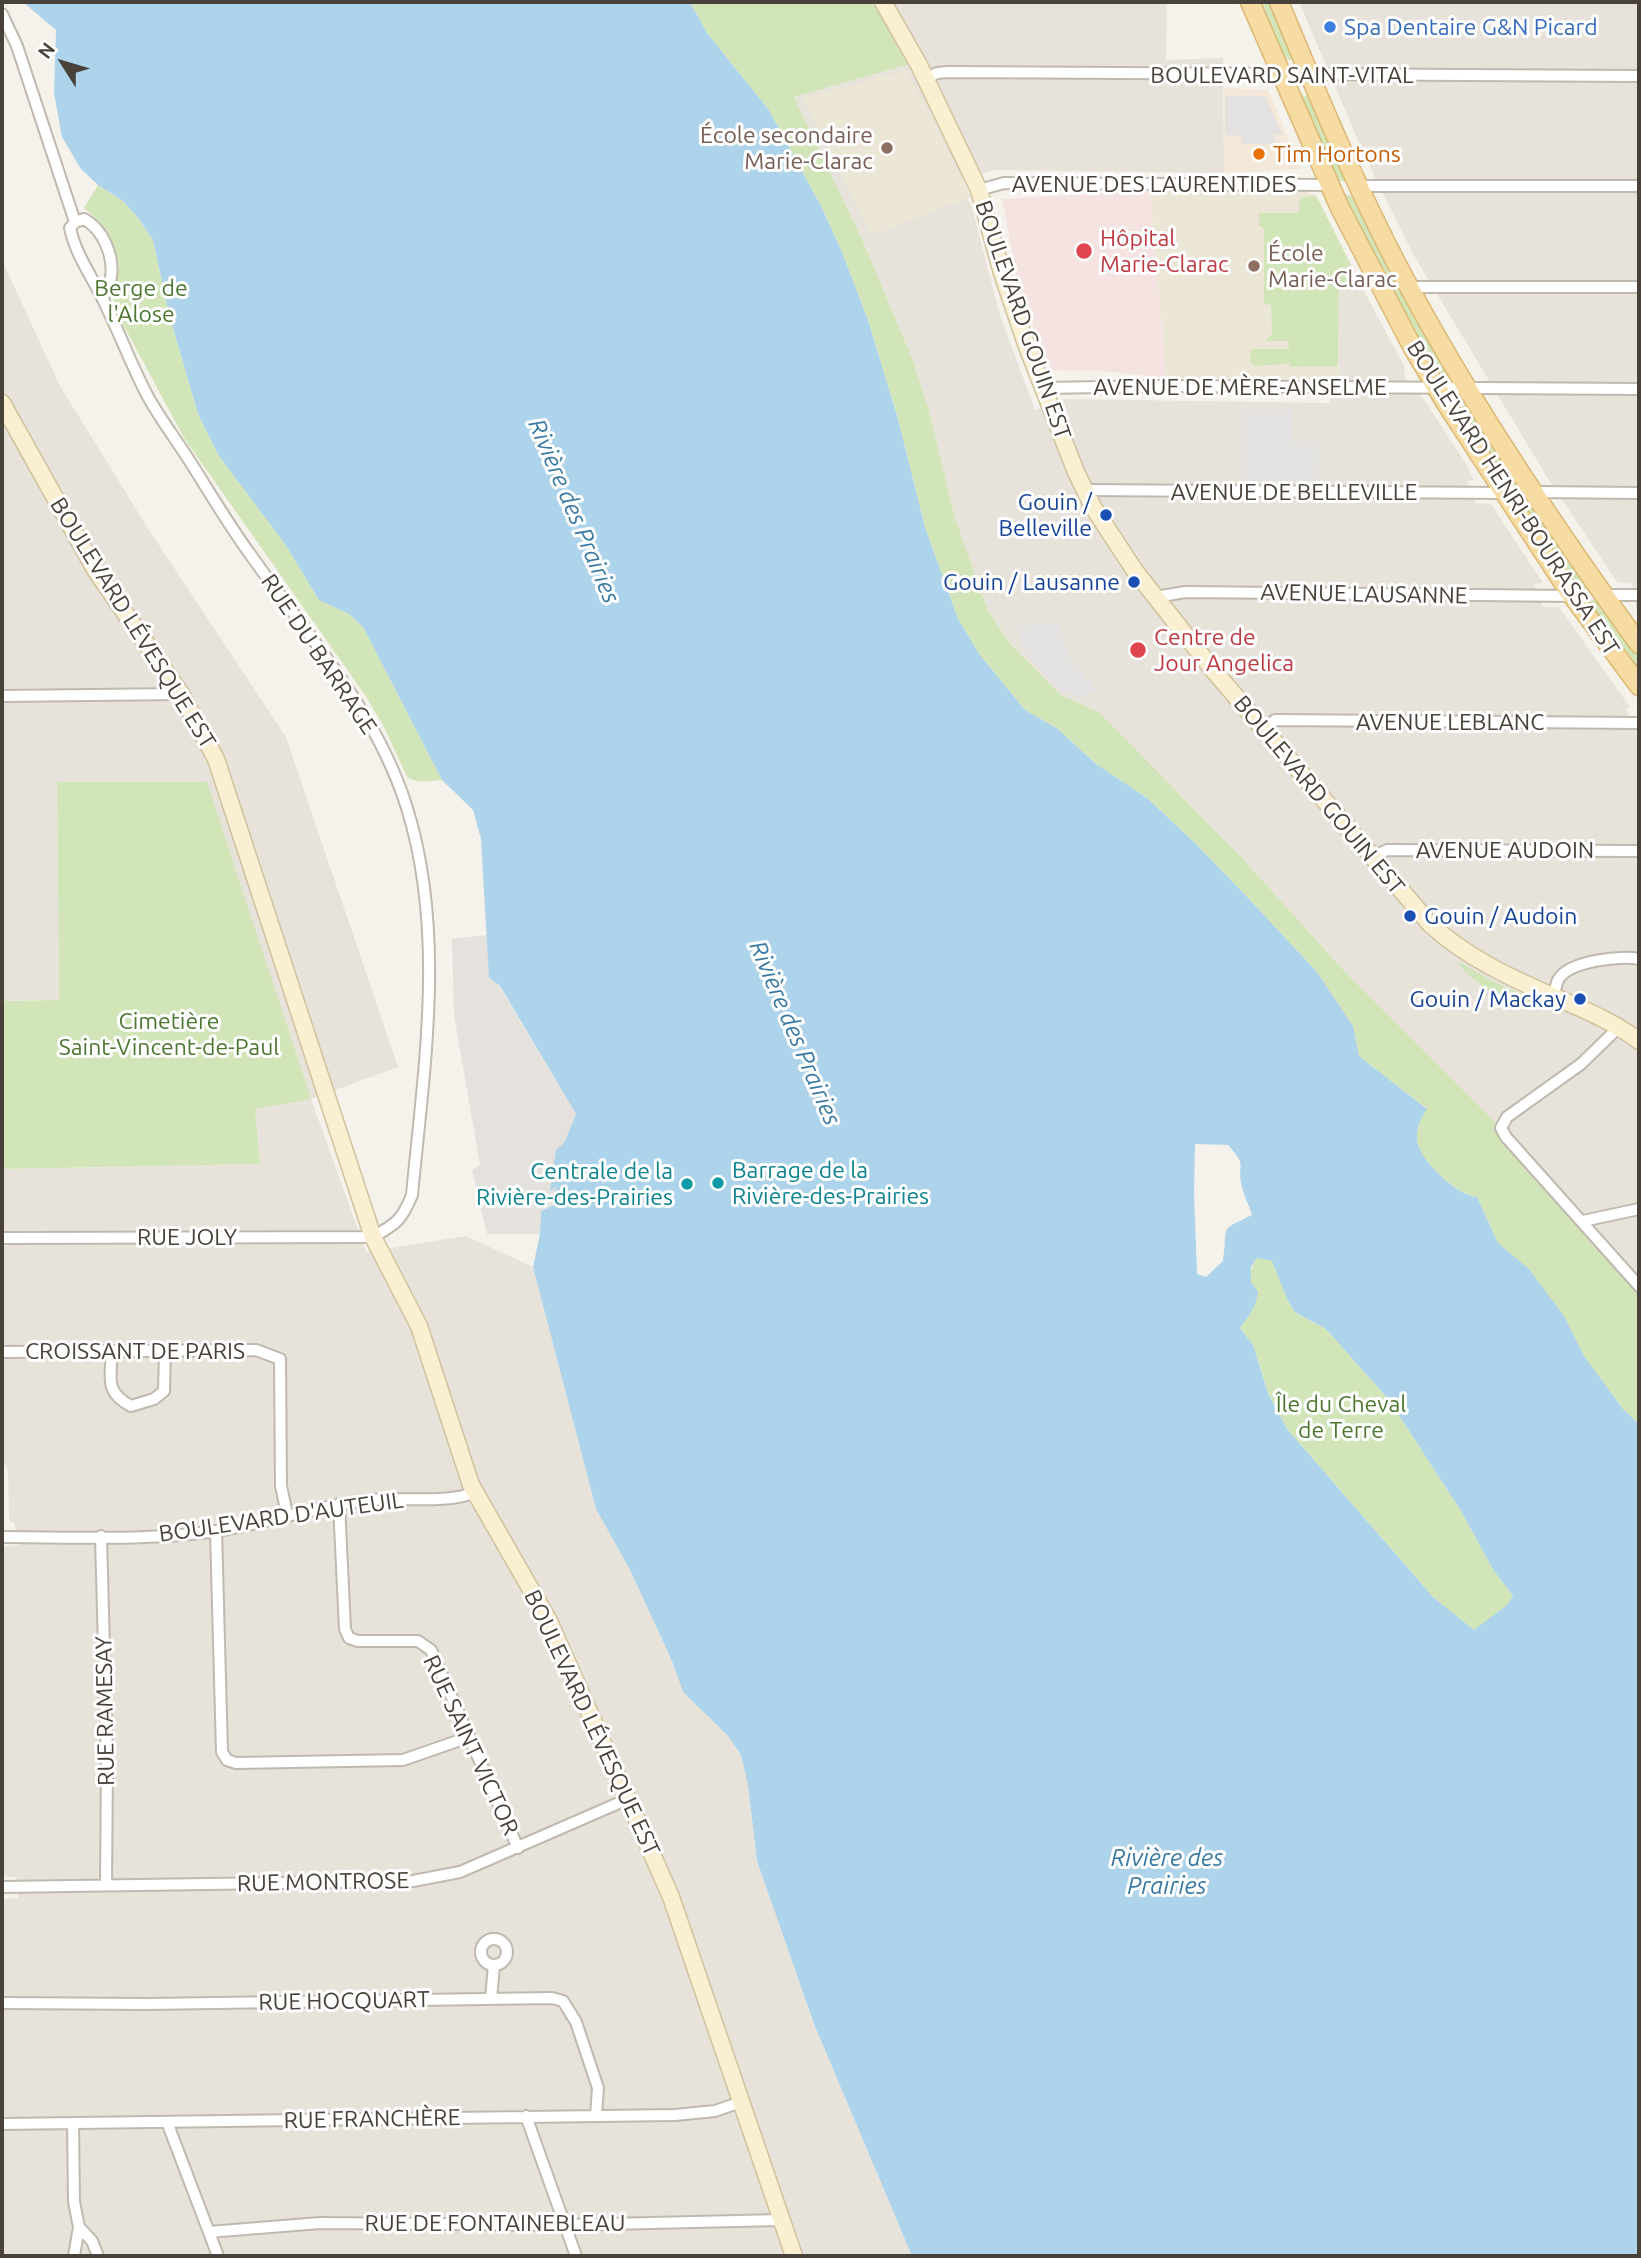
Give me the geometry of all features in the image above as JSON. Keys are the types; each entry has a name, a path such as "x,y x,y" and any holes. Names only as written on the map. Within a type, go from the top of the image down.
{"main road":[{"name":"BOULEVARD HENRI-BOURASSA EST","path":"1250,2 1330,185 1380,287 1436,389 1573,596 1639,686"},
{"name":"BOULEVARD HENRI-BOURASSA EST","path":"1279,2 1358,186 1408,287 1467,389 1639,644"}],"street":[{"name":"BOULEVARD GOUIN EST","path":"883,2 925,79 979,190 1002,273 1043,388 1084,491 1114,542 1264,729 1419,913 1442,935 1488,966 1619,1027 1639,1041"},
{"name":"RUE DU BARRAGE","path":"2,14 17,46 75,222 70,228 74,244 103,298 146,393 249,553 349,689 387,755 414,832 426,894 429,949 428,1026 412,1195 404,1214 395,1225 373,1237"},
{"name":"BOULEVARD SAINT-VITAL","path":"925,79 937,73 948,72 1639,76"},
{"name":"AVENUE DES LAURENTIDES","path":"979,190 1004,183 1330,185"},
{"path":"1358,186 1639,186"},
{"path":"75,222 85,219 93,224 107,245 111,277 103,298"},
{"path":"1408,287 1639,287"},
{"name":"AVENUE DE MÈRE-ANSELME","path":"1043,388 1163,386 1639,389"},
{"name":"BOULEVARD LÉVESQUE EST","path":"2,403 96,570 181,694 216,759 373,1237 419,1326 463,1464 475,1492 549,1621 671,1897 794,2256"},
{"name":"AVENUE DE BELLEVILLE","path":"1084,491 1504,493"},
{"path":"1535,492 1639,493"},
{"name":"AVENUE LAUSANNE","path":"1156,597 1185,592 1573,596"},
{"path":"1604,595 1639,595"},
{"path":"2,696 181,694"},
{"name":"AVENUE LEBLANC","path":"1264,729 1275,720 1639,723"},
{"name":"AVENUE AUDOIN","path":"1371,857 1387,850 1639,851"},
{"path":"1554,996 1558,980 1577,966 1621,956 1639,959"},
{"path":"1619,1027 1581,1063 1507,1117 1501,1128 1506,1137 1639,1286"},
{"path":"1583,1222 1639,1209"},
{"name":"RUE JOLY","path":"2,1238 373,1237"},
{"name":"CROISSANT DE PARIS","path":"2,1352 256,1350 280,1359 281,1486 287,1514"},
{"path":"112,1351 110,1386 117,1399 131,1406 154,1399 164,1391 164,1351"},
{"name":"BOULEVARD D'AUTEUIL","path":"2,1537 178,1535 216,1531 339,1504 382,1499 461,1497 475,1492"},
{"name":"RUE SAINT VICTOR","path":"339,1504 345,1629 349,1638 358,1641 418,1641 431,1650 519,1847"},
{"path":"216,1531 222,1752 227,1759 236,1763 403,1760 469,1737"},
{"name":"RUE RAMESAY","path":"101,1536 107,1762 106,1885"},
{"name":"RUE MONTROSE","path":"2,1887 413,1881 460,1872 628,1799"},
{"path":"491,1999 494,1965"},
{"name":"RUE HOCQUART","path":"2,2003 148,2004 552,1998 563,2001 576,2022 598,2088 596,2115"},
{"name":"RUE FRANCHÈRE","path":"2,2124 676,2115 715,2111 741,2102"},
{"path":"526,2116 576,2256"},
{"path":"167,2122 218,2256"},
{"path":"73,2123 74,2202 79,2227 75,2256"},
{"name":"RUE DE FONTAINEBLEAU","path":"209,2232 320,2223 565,2225 780,2220"},
{"path":"79,2227 92,2241 98,2256"}],"shaded area":[{"path":"870,2 1167,2 1166,60 1223,58 1224,173 993,170 960,182 972,207 999,312 1035,410 1061,399 1329,403 1338,379 1339,288 1361,285 1404,366 1405,378 1425,401 1466,464 1474,480 1467,481 1475,503 1491,504 1543,583 1534,584 1543,607 1559,607 1630,707 1625,710 1639,729 1639,1285 1243,859 1099,712 1061,695 1009,642 988,610 955,518 929,410 912,358 862,239 794,97 909,64"},
{"path":"1299,2 1639,2 1639,613 1632,584 1617,582 1547,477 1413,254 1366,159"},
{"name":"École secondaire Marie-Clarac","path":"907,70 971,197 872,235 803,98"},
{"path":"1224,88 1268,90 1301,169 1224,173"},
{"path":"1225,96 1265,96 1283,135 1275,134 1275,144 1242,144 1241,136 1225,135"},
{"name":"École Marie-Clarac","path":"1150,190 1308,191 1309,194 1315,194 1361,285 1339,288 1338,379 1166,378"},
{"name":"Hôpital Marie-Clarac","path":"1150,190 1166,378 1103,371 1050,370 1019,289 1002,199"},
{"path":"2,260 60,386 149,530 286,737 398,1067 311,1099 366,1252 466,1236 533,1267 596,1509 630,1570 672,1661 683,1692 728,1736 741,1755 748,1785 757,1861 814,2024 912,2256 2,2256 2,1899 18,1898 16,1877 2,1877 2,1547 19,1545 14,1523 9,1520 8,1470 2,1461 2,1169 260,1164 255,1109 311,1098 57,782 59,1000 2,1001"},
{"path":"1241,409 1292,409 1292,441 1320,441 1319,481 1241,481"},
{"path":"1059,623 1070,657 1096,690 1082,698 1060,691 1026,656 1015,625"},
{"path":"487,935 489,978 499,986 576,1114 564,1143 556,1204 541,1211 540,1234 487,1234 472,1170 480,1165 454,1015 452,939"}],"green space":[{"path":"690,2 870,2 874,6 910,64 794,97 862,239 912,358 929,410 955,518 988,610 1009,642 1061,695 1099,712 1243,859 1348,975 1501,1128 1639,1285 1639,1424 1623,1409 1498,1243 1477,1197 1450,1184 1425,1158 1417,1137 1419,1123 1426,1108 1359,1056 1353,1026 1317,972 1195,843 1147,798 1096,764 1058,729 1025,710 980,655 958,619 925,527 898,419 868,320 842,252 821,206 769,110 707,33"},
{"path":"1259,2 1270,2 1295,60 1284,59"},
{"path":"1308,93 1347,182 1335,180 1299,96 1304,97"},
{"name":"Berge de l'Alose","path":"98,185 123,201 153,240 169,314 198,414 219,456 285,544 319,600 349,614 363,627 442,780 419,781 407,777 384,727 365,695 184,438 118,315 113,299 119,263 100,222 84,208"},
{"path":"1342,194 1354,196 1449,377 1438,375 1400,308"},
{"path":"1305,196 1317,197 1361,285 1339,288 1338,366 1290,367 1289,362 1254,366 1250,352 1254,349 1289,349 1288,341 1265,341 1272,334 1271,305 1264,304 1264,230 1259,226 1259,213 1298,213 1300,199"},
{"path":"1467,404 1520,485 1511,488 1459,409"},
{"path":"1528,497 1589,588 1579,590 1518,500"},
{"path":"1597,599 1639,657 1639,673 1587,602"},
{"name":"Cimetière Saint-Vincent-de-Paul","path":"57,782 207,782 311,1099 255,1109 260,1164 2,1169 2,1001 59,1000"},
{"path":"1458,963 1494,982 1540,1002 1539,1004 1515,1002 1494,994 1475,981"},
{"name":"Île du Cheval de Terre","path":"1257,1258 1272,1260 1295,1312 1326,1329 1389,1400 1461,1511 1494,1571 1513,1596 1507,1605 1474,1631 1433,1597 1287,1429 1268,1393 1253,1345 1240,1328 1253,1265"}],"water":[{"name":"Rivière des Prairies","path":"23,2 690,2 707,33 769,110 821,206 842,252 868,320 898,419 925,527 958,619 980,655 1025,710 1058,729 1096,764 1147,798 1195,843 1317,972 1353,1026 1359,1056 1427,1109 1419,1124 1417,1137 1425,1158 1450,1184 1477,1197 1498,1243 1529,1269 1564,1316 1584,1356 1623,1409 1639,1424 1639,2256 912,2256 814,2024 757,1861 748,1785 741,1755 728,1736 683,1692 672,1661 630,1570 596,1509 533,1267 540,1234 541,1211 556,1204 554,1192 557,1186 550,1191 556,1150 564,1143 576,1114 500,986 489,978 481,839 473,810 442,780 363,627 349,614 319,600 285,544 219,456 198,414 169,314 153,240 123,201 98,185 81,169 62,137 54,93 56,30","holes":["1195,1144 1228,1145 1234,1152 1240,1162 1242,1187 1252,1215 1233,1224 1226,1231 1223,1261 1206,1277 1197,1274","1257,1258 1272,1261 1295,1312 1326,1329 1389,1400 1461,1511 1494,1571 1513,1596 1507,1605 1474,1630 1433,1597 1287,1429 1268,1393 1253,1345 1240,1328 1252,1312 1257,1298 1258,1292 1251,1282 1251,1267"]}],"place":[{"name":"Spa Dentaire G&N Picard","path":"1330,27"},
{"name":"École secondaire Marie-Clarac","path":"887,148"},
{"name":"Tim Hortons","path":"1259,154"},
{"name":"Hôpital Marie-Clarac","path":"1084,251"},
{"name":"École Marie-Clarac","path":"1254,266"},
{"name":"Gouin / Belleville","path":"1106,515"},
{"name":"Gouin / Lausanne","path":"1134,582"},
{"name":"Centre de Jour Angelica","path":"1138,650"},
{"name":"Gouin / Audoin","path":"1410,916"},
{"name":"Gouin / Mackay","path":"1580,999"},
{"name":"Barrage de la Rivière-des-Prairies","path":"718,1183"},
{"name":"Centrale de la Rivière-des-Prairies","path":"687,1184"}]}
